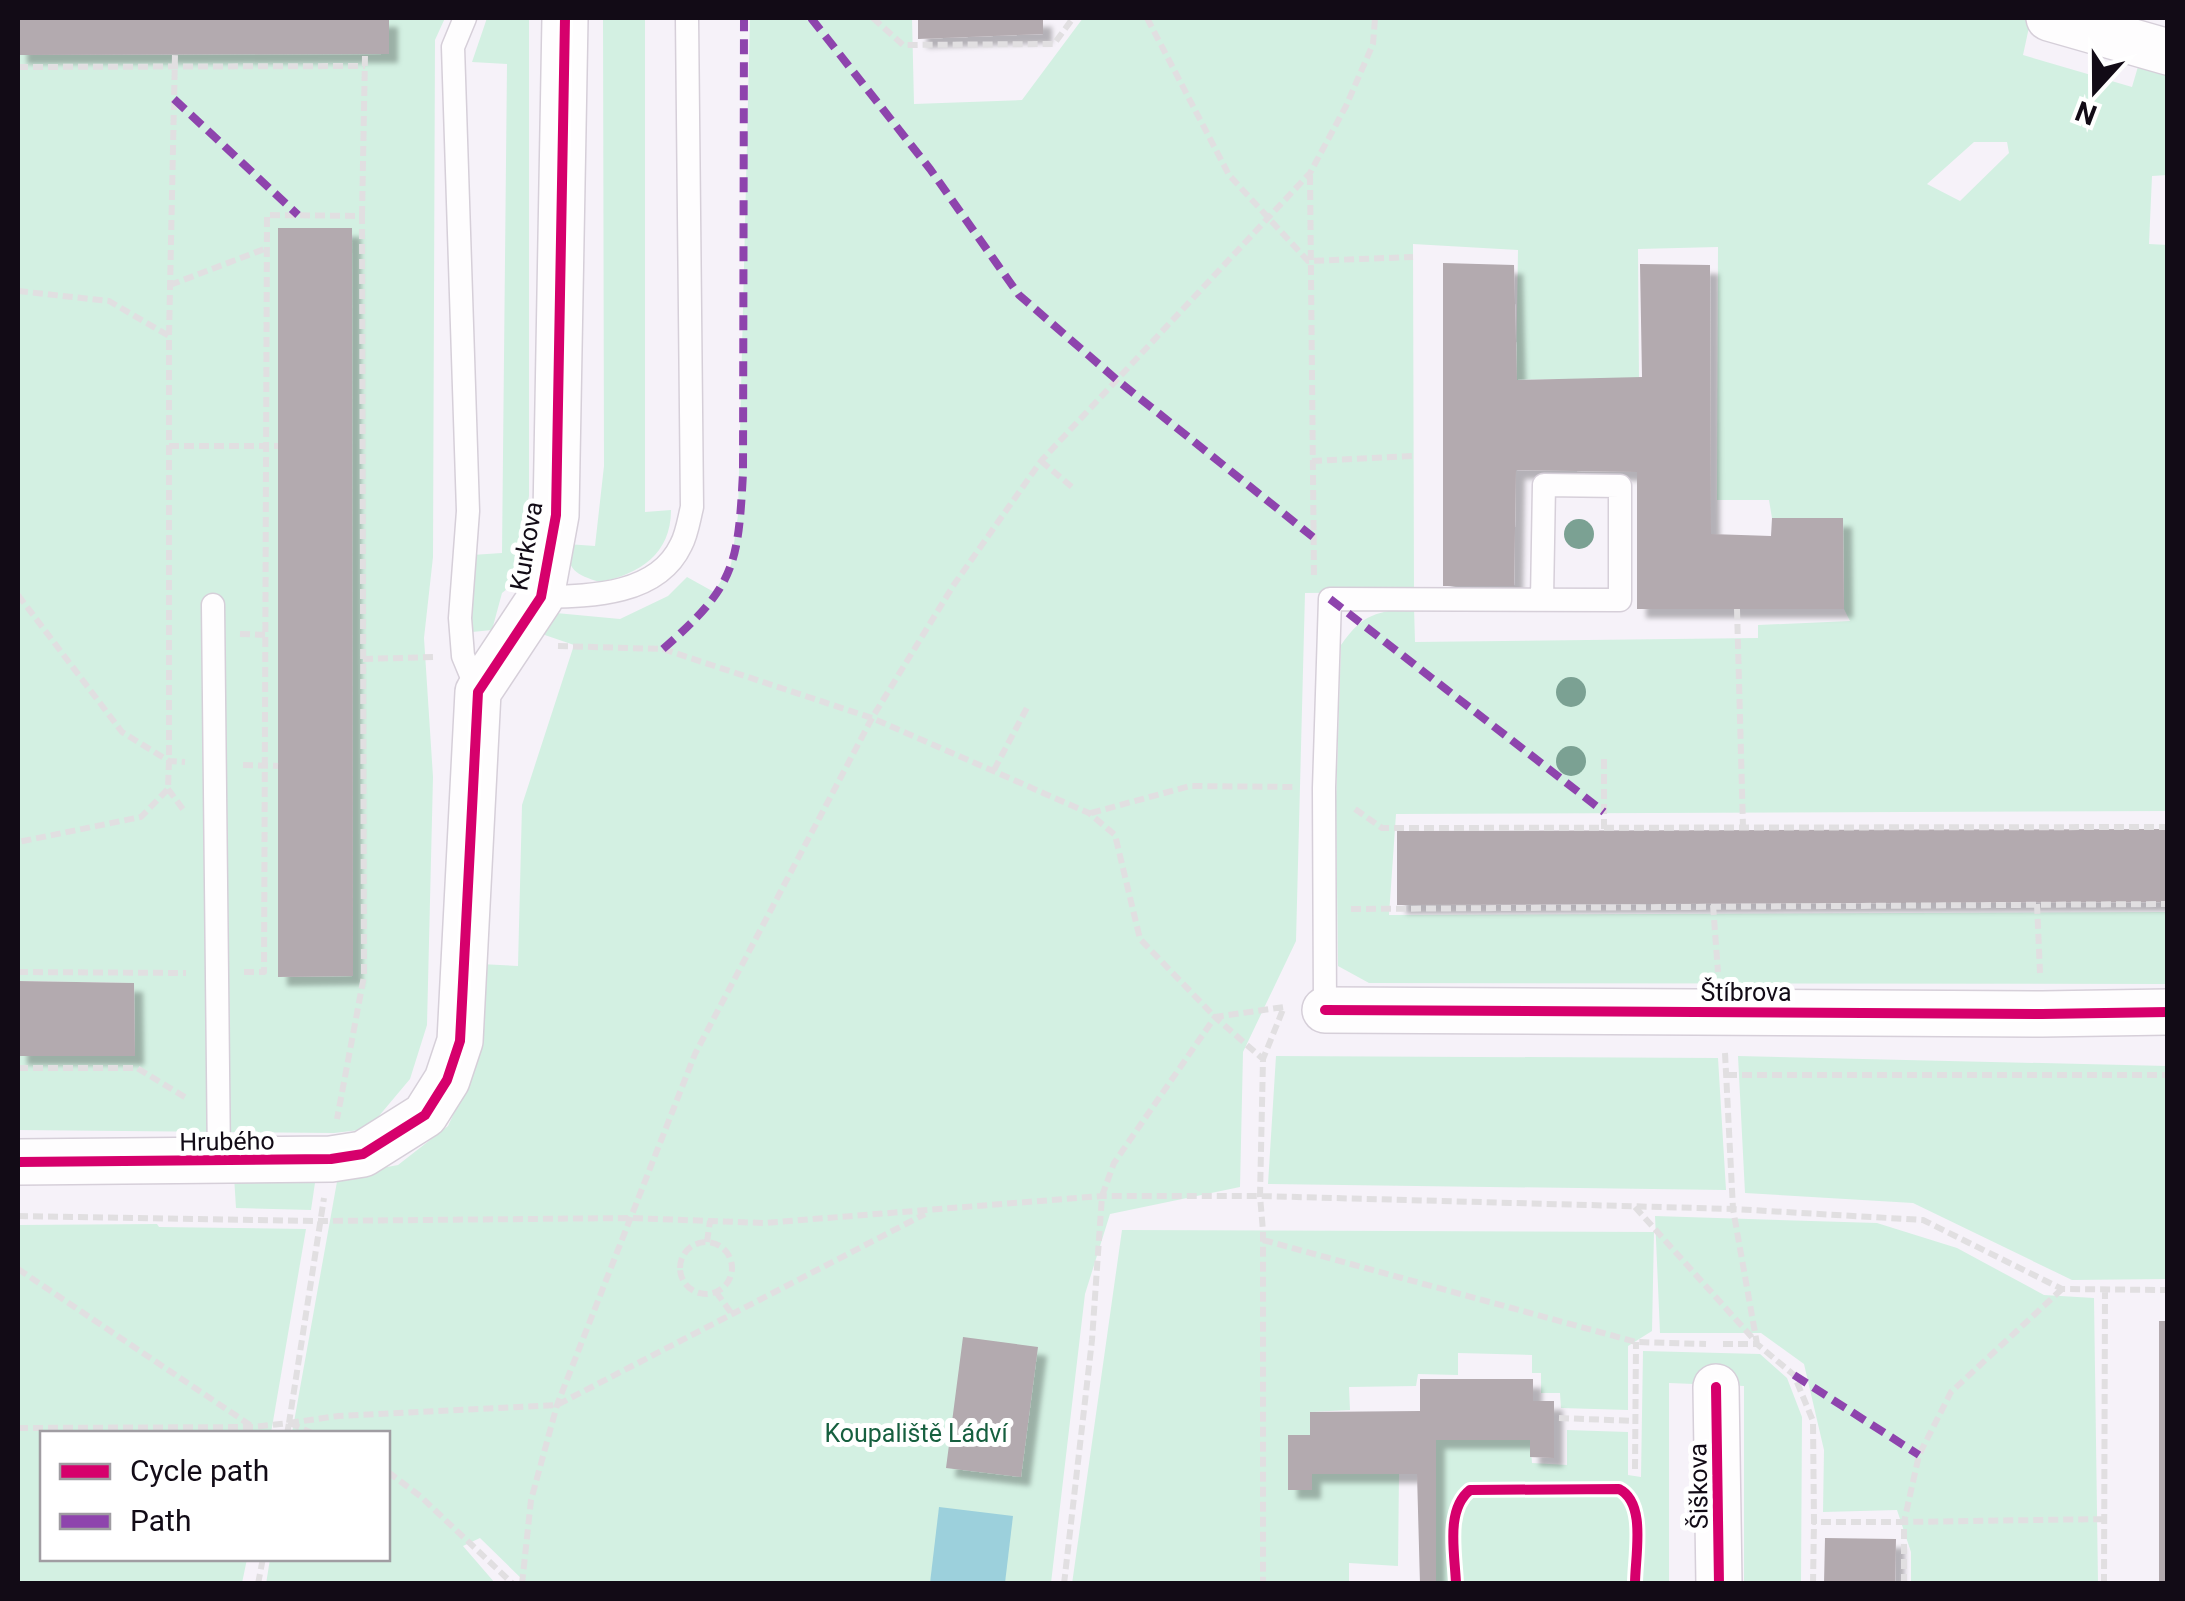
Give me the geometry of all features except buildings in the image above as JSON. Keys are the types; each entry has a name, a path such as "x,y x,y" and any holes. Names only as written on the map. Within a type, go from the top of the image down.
{"street":[{"name":"Kurkova","path":"478,692 541,597 556,516 565,18"},
{"path":"2049,18 2168,52"},
{"name":"Hrubého","path":"18,1162 331,1159 363,1154 425,1115 448,1080 460,1041 478,692"},
{"name":"Štíbrova","path":"1325,1010 2168,1012"},
{"name":"Šiškova","path":"1716,1387 1719,1584"}],"lane":[{"path":"465,18 454,47 468,511 460,618 463,656 478,692"},
{"name":"Kurkova","path":"541,597 601,596 650,578 668,565 682,545 692,507 687,18"},
{"path":"1325,1010 1330,599 1620,600 1620,486 1544,484 1542,599"},
{"path":"214,605 219,1162"}],"path":[{"path":"873,18 903,46 1054,44 1074,18"},
{"path":"1147,18 1229,175 1308,261 1413,257"},
{"path":"522,1584 531,1500 557,1405 695,1054 872,718 953,586 1040,461 1310,174 1346,106 1372,44 1375,18"},
{"path":"18,842 141,817 168,789 169,336 175,54"},
{"path":"334,1134 364,976 362,216 366,54"},
{"path":"18,67 365,66"},
{"path":"18,972 264,972 267,215 362,216"},
{"path":"170,285 267,248"},
{"path":"18,292 109,301 169,336"},
{"path":"169,446 278,446"},
{"path":"352,446 362,446"},
{"path":"1312,462 1413,456"},
{"path":"1040,461 1072,487"},
{"path":"18,596 122,732 169,761 278,766"},
{"path":"1737,609 1742,827"},
{"path":"552,646 663,650 872,718 1090,813 1115,835 1140,939 1214,1017 1263,1059"},
{"path":"994,770 1030,704"},
{"path":"1604,758 1604,829"},
{"path":"352,766 363,766"},
{"path":"1090,813 1190,786 1295,787"},
{"path":"1382,828 2168,828"},
{"path":"1713,904 1718,984"},
{"path":"2037,904 2042,1014"},
{"path":"1324,909 2168,904"},
{"path":"1064,1584 1092,1340 1102,1196 1114,1163 1214,1017 1284,1007 1263,1059 1263,1584"},
{"path":"1724,1047 1733,1209 1758,1344"},
{"path":"18,1068 136,1068 218,1118"},
{"path":"1727,1075 2168,1074"},
{"path":"18,1216 320,1220 631,1218 764,1223 1102,1196 1260,1196 1733,1209 1923,1220 2062,1289 2168,1290"},
{"path":"1635,1207 1758,1344 1794,1375 1813,1421 1813,1584"},
{"path":"18,1428 253,1428 338,1416 557,1405 930,1211"},
{"path":"287,1431 320,1220"},
{"path":"706,1242 710,1221"},
{"path":"1263,1240 1636,1342 1758,1344"},
{"path":"706,1242 723,1249 731,1263 728,1280 708,1294 692,1290 680,1269 684,1253 706,1242"},
{"path":"18,1269 253,1428"},
{"path":"1904,1584 1904,1522 1919,1455 1951,1392 2062,1289"},
{"path":"2104,1584 2105,1290"},
{"path":"716,1292 732,1314"},
{"path":"1635,1469 1636,1342"},
{"path":"1559,1418 1635,1421"},
{"path":"288,1423 307,1431"},
{"path":"390,1474 420,1496 513,1584"},
{"path":"1814,1522 2104,1520"}],"green space":[{"path":"389,18 445,18 435,40 433,557 424,638 433,777 427,1025 410,1079 368,1129 334,1133 18,1130 18,1056 135,1055 134,983 18,981 18,55 388,54","holes":["351,228 353,976 278,977"]},
{"path":"487,18 529,18 529,496 512,585 502,593 492,630 472,632 472,555 502,553 507,64 472,62"},
{"path":"603,18 645,18 645,512 671,510 666,539 650,560 628,574 600,582 574,570 567,544 595,546 604,466"},
{"name":"Koupaliště Ládví","path":"750,18 912,18 914,104 1022,100 1083,18 2031,18 2023,55 2132,87 2142,53 2167,69 2167,175 2152,176 2149,244 2168,245 2167,811 1396,814 1389,915 2167,912 2167,984 1369,983 1338,966 1336,802 1341,645 1364,620 1414,607 1415,642 1758,638 1758,625 1850,621 1844,609 1843,518 1772,518 1769,500 1717,500 1718,247 1638,249 1639,378 1516,380 1518,250 1413,244 1414,592 1305,593 1296,941 1243,1052 1240,1187 1110,1214 1085,1294 1051,1583 526,1583 480,1538 463,1546 495,1583 266,1584 270,1561 390,1561 390,1431 292,1431 338,1176 398,1165 448,1126 477,1064 480,964 518,966 522,805 574,645 539,633 556,613 620,619 668,596 687,577 714,592 731,565 738,515","holes":["1974,142 2007,142 2009,153 1960,201 1927,184"]},
{"path":"1276,1056 1718,1058 1726,1190 1268,1184"},
{"path":"1738,1056 2167,1066 2167,1279 2072,1280 1913,1203 1745,1193"},
{"path":"234,1176 316,1176 311,1210 236,1208"},
{"path":"1655,1216 1877,1223 1957,1248 2044,1295 2094,1298 2098,1583 1911,1583 1911,1552 1897,1510 1823,1512 1824,1450 1804,1364 1761,1333 1660,1333"},
{"path":"18,1225 306,1229 271,1431 40,1431 40,1561 247,1561 242,1583 18,1583"},
{"path":"1122,1230 1654,1232 1652,1331 1628,1346 1628,1410 1561,1408 1560,1393 1541,1393 1541,1373 1532,1373 1532,1355 1458,1353 1458,1375 1418,1374 1416,1386 1349,1387 1350,1410 1311,1412 1310,1435 1288,1435 1288,1490 1312,1490 1312,1474 1399,1474 1398,1566 1349,1563 1349,1583 1072,1584"},
{"path":"1643,1351 1760,1354 1787,1378 1802,1417 1801,1583 1744,1583 1744,1386 1669,1383 1669,1583 1436,1584 1436,1440 1530,1440 1532,1463 1567,1465 1567,1430 1628,1432 1628,1475 1641,1477"}],"water":[{"path":"939,1507 1013,1516 1005,1583 930,1583"}],"marked path":[{"path":"663,649 719,590 739,531 743,473 744,18"},
{"path":"811,18 930,169 1019,295 1117,380 1313,537"},
{"path":"174,99 298,215"},
{"path":"1330,599 1604,812"},
{"path":"1794,1375 1919,1455"}],"cycle path":[{"path":"18,1162 331,1159 363,1154 425,1115 447,1080 460,1041 478,692 541,597 556,515 565,18"},
{"path":"1325,1010 2168,1012"},
{"path":"1716,1387 1719,1584"},
{"path":"1456,1584 1454,1521 1470,1490 1619,1489 1628,1496 1636,1518 1635,1584"}]}
